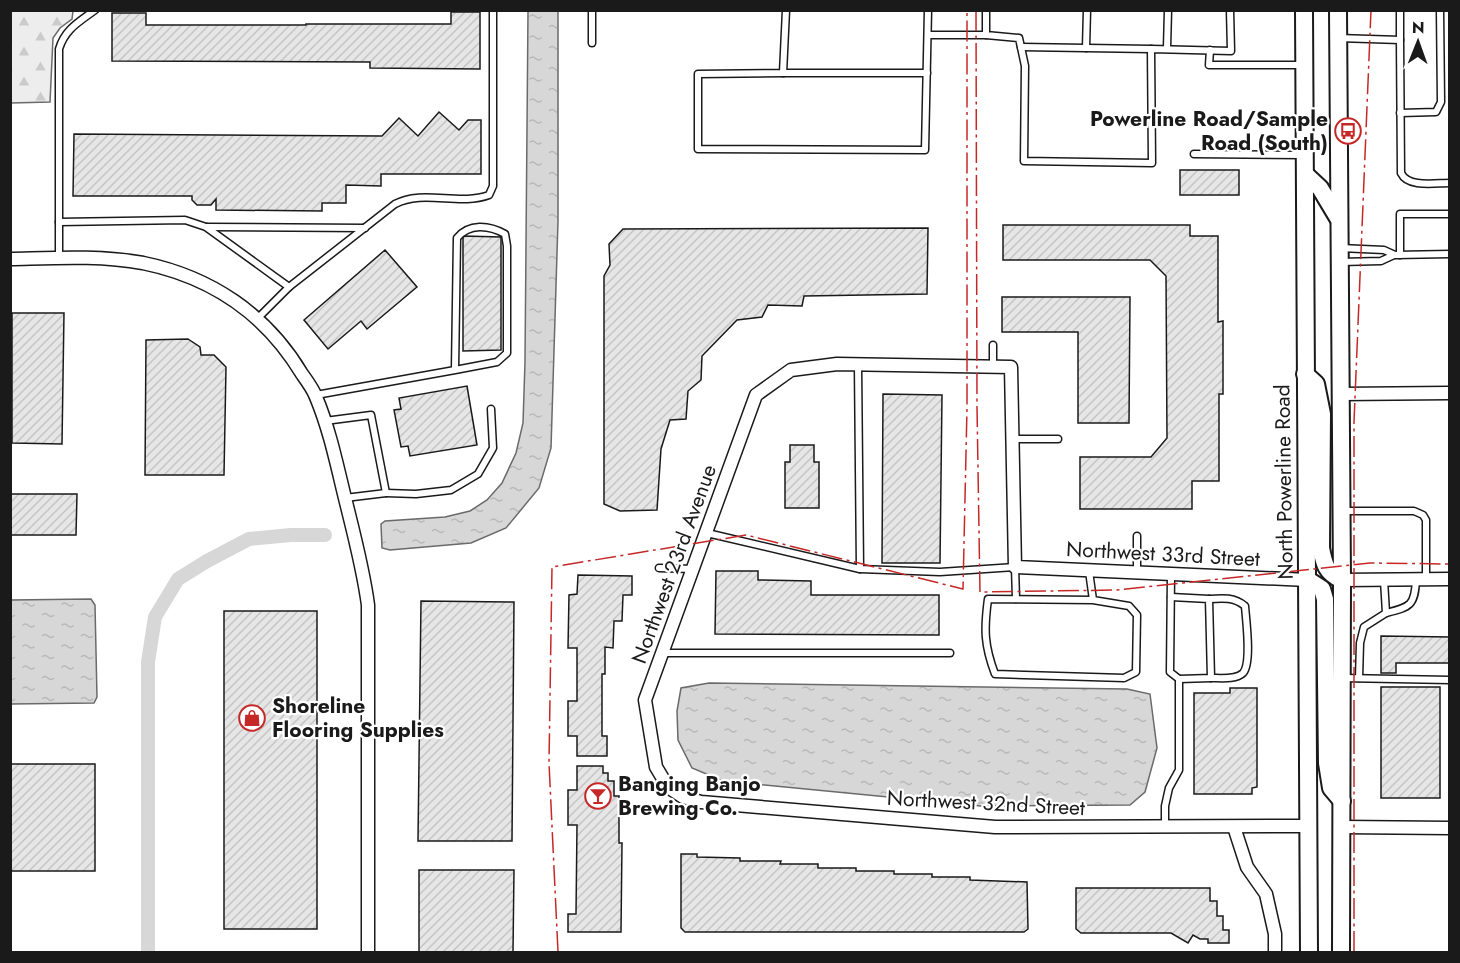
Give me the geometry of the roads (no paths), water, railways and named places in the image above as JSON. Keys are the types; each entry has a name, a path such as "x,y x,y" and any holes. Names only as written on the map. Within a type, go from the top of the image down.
{"main road":[{"name":"North Powerline Road","path":"1304,10 1309,952"},
{"path":"1338,10 1342,580 1350,678 1342,801 1341,952"},
{"path":"1305,174 1320,189 1339,219"},
{"path":"1305,374 1316,384 1322,414 1321,548 1324,563 1330,574 1342,580"},
{"path":"1308,580 1322,589 1325,599 1327,764 1331,788 1342,801"}],"street":[{"path":"10,259 97,258 142,263 183,274 213,287 258,318 288,351 316,395 345,498 369,605 368,952"},
{"name":"Northwest 23rd Avenue","path":"668,788 656,767 645,700 756,395 791,370 837,364 858,364"},
{"path":"858,364 1011,367 1015,567"},
{"path":"1340,394 1449,393"},
{"name":"Northwest 33rd Street","path":"1015,567 1308,580"},
{"path":"1342,580 1449,579"},
{"name":"Northwest 32nd Street","path":"668,788 683,797 701,802 983,826 1307,826"},
{"path":"1234,827 1247,867 1266,894 1275,934 1275,952"},
{"path":"1342,827 1449,828"}],"lane":[{"path":"258,318 289,287 403,200 478,199 489,195 492,186 493,10"},
{"path":"592,10 592,43"},
{"path":"783,73 786,10"},
{"path":"927,73 698,74 698,149 925,150 928,35 928,10"},
{"path":"986,35 987,10"},
{"path":"1086,48 1087,10"},
{"path":"1167,48 1168,10"},
{"path":"1021,47 1231,51 1230,10"},
{"path":"1400,10 1401,173 1410,183 1449,183"},
{"path":"1400,113 1436,112 1439,108 1441,102 1440,10"},
{"path":"59,258 59,49 69,28 92,12"},
{"path":"928,35 986,35 1019,38 1025,66 1024,161 1152,163 1151,49"},
{"path":"1338,38 1400,40"},
{"path":"1210,50 1209,65 1304,65"},
{"path":"1194,154 1305,155"},
{"path":"1397,255 1400,214 1449,214"},
{"path":"59,222 185,220 206,227 289,287"},
{"path":"206,227 365,228"},
{"path":"316,395 455,370 497,362 507,353 507,246 505,234 494,227 463,230 457,237 455,370"},
{"path":"1339,255 1384,250 1397,255"},
{"path":"1339,255 1381,261 1397,255 1449,254"},
{"path":"993,345 993,367"},
{"path":"858,364 860,569"},
{"path":"345,498 386,493 416,494 451,490 478,474 493,448 491,409"},
{"path":"325,422 371,415 386,493"},
{"path":"1013,439 1058,439"},
{"path":"1341,511 1414,511 1426,520 1421,579 1415,597 1408,607 1386,613 1364,627 1350,678 1449,680"},
{"path":"707,533 860,569 940,572 1015,567 1016,599"},
{"path":"1137,536 1137,572"},
{"path":"659,568 694,569"},
{"path":"1089,570 1093,600"},
{"path":"1171,574 1170,672 1179,679 1236,677 1244,672 1248,662 1245,606 1239,601 1228,598 1171,597"},
{"path":"1384,580 1386,613"},
{"path":"988,599 1093,600 1129,606 1137,615 1136,672 1124,678 995,674 989,660 984,631 988,599"},
{"path":"1209,599 1211,678"},
{"path":"663,653 950,653"},
{"path":"1165,827 1165,806 1169,788 1179,770 1179,679"}],"water":[{"path":"528,11 558,11 558,221 551,448 539,488 506,528 471,543 390,550 382,548 381,524 385,521 445,517 470,511 487,500 502,483 516,453 523,423 525,362"},
{"path":"91,599 95,605 97,697 94,703 11,704 11,600"},
{"path":"709,683 1127,689 1150,694 1157,748 1145,792 1130,805 981,806 723,781 692,768 678,740 677,711 681,688"}],"waterway":[{"path":"148,952 148,662 155,617 178,579 249,539 325,535"}],"place":[{"name":"Powerline Road/Sample Road (South)","path":"1348,131"},
{"name":"Shoreline Flooring Supplies","path":"252,718"},
{"name":"Banging Banjo Brewing Co.","path":"598,796"}]}
